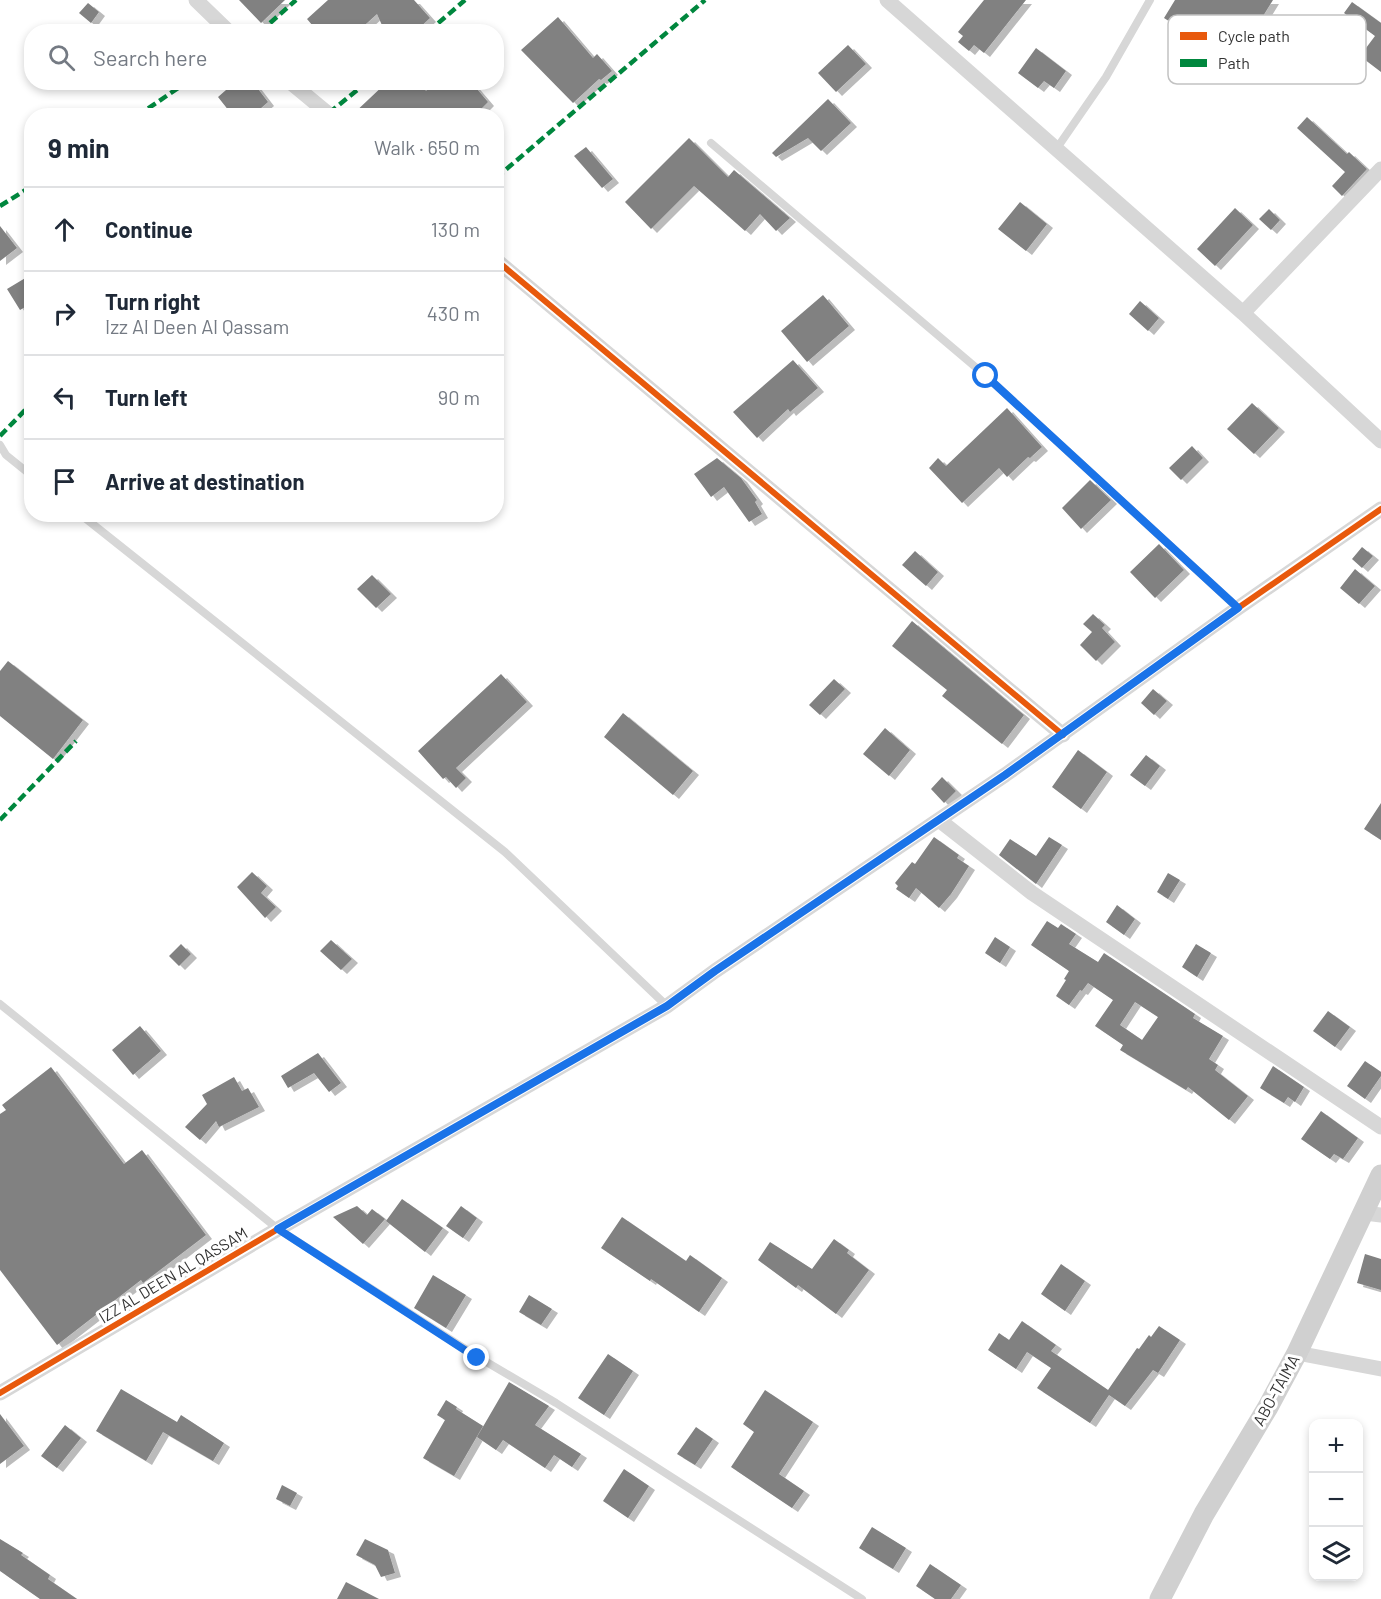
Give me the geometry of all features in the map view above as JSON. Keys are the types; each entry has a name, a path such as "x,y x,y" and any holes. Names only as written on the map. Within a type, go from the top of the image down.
{"street":[{"path":"196,0 221,24"},
{"path":"887,0 1243,313 1381,441"},
{"path":"300,90 321,108"},
{"path":"1243,313 1381,169"},
{"path":"504,267 1063,735"},
{"name":"IZZ AL DEEN AL QASSAM","path":"0,1393 278,1229 667,1006 1063,735 1238,608 1381,509"},
{"path":"939,820 1032,893 1381,1127"},
{"name":"ABO-TAIMA","path":"1160,1599 1204,1514 1268,1407 1373,1214 1381,1175"},
{"path":"1297,1353 1381,1369"}],"lane":[{"path":"1057,148 1106,77 1150,0"},
{"path":"711,143 986,376 1238,608"},
{"path":"0,445 6,455 24,470"},
{"path":"90,522 505,852 667,1006"},
{"path":"0,1004 278,1229 477,1358 556,1403 862,1599"}],"building":[{"path":"239,0 285,0 261,23"},
{"path":"328,0 414,0 430,18 424,24 381,24 377,14 366,24 311,24 307,19"},
{"path":"984,0 1026,0 984,53 974,45 969,51 958,42 963,36 958,32"},
{"path":"1175,0 1273,0 1264,15 1168,15 1168,21 1164,18"},
{"path":"1352,2 1381,23 1381,72 1366,61 1366,48 1375,36 1366,29 1366,15 1344,13"},
{"path":"88,3 99,12 91,23 79,13"},
{"path":"558,17 593,58 597,54 612,71 601,80 599,79 573,103 521,50"},
{"path":"848,45 866,64 836,92 818,73"},
{"path":"1036,48 1066,71 1054,88 1044,81 1038,88 1018,73"},
{"path":"226,90 259,90 268,102 261,108 227,108 218,97"},
{"path":"379,90 478,90 488,102 482,108 359,108"},
{"path":"828,99 851,123 821,151 808,138 776,157 772,153"},
{"path":"1307,117 1367,169 1342,196 1332,186 1345,172 1297,128"},
{"path":"689,138 728,177 734,170 790,218 776,231 760,214 745,231 694,186 651,229 625,202"},
{"path":"586,147 613,179 602,188 574,156"},
{"path":"1020,202 1047,224 1026,251 998,229"},
{"path":"1235,208 1253,225 1215,266 1197,249"},
{"path":"1269,209 1280,220 1271,230 1259,219"},
{"path":"0,226 17,248 0,261"},
{"path":"24,279 24,308 20,310 7,289"},
{"path":"823,295 849,326 807,362 781,331"},
{"path":"1140,301 1159,318 1148,331 1129,314"},
{"path":"793,360 818,388 790,412 788,409 757,438 733,412"},
{"path":"1252,403 1279,428 1254,454 1227,429"},
{"path":"1007,408 1042,447 1007,477 999,468 962,503 929,468 938,458 946,466"},
{"path":"1192,446 1203,458 1181,480 1169,468"},
{"path":"717,458 741,478 757,500 755,502 762,514 749,522 724,487 711,497 694,474"},
{"path":"1090,480 1111,500 1081,529 1062,508"},
{"path":"1159,544 1184,570 1155,598 1130,572"},
{"path":"1362,547 1373,556 1362,568 1352,559"},
{"path":"915,551 938,572 926,586 902,565"},
{"path":"1355,569 1375,586 1359,604 1340,588"},
{"path":"372,575 391,594 376,608 357,589"},
{"path":"1093,614 1105,625 1102,628 1115,642 1096,661 1080,645 1092,632 1083,624"},
{"path":"912,621 1024,715 1002,744 942,696 947,690 892,646"},
{"path":"8,661 83,720 53,759 0,716 0,671"},
{"path":"501,674 527,702 456,768 466,778 456,788 446,777 443,779 418,751"},
{"path":"834,679 845,689 820,715 809,705"},
{"path":"1153,689 1167,701 1154,715 1141,703"},
{"path":"623,713 693,771 673,795 604,737"},
{"path":"885,728 910,750 889,776 863,754"},
{"path":"1078,750 1107,772 1081,809 1052,787"},
{"path":"1146,755 1160,766 1145,786 1130,775"},
{"path":"942,777 956,791 944,803 931,789"},
{"path":"1381,803 1381,840 1364,829"},
{"path":"934,837 959,855 957,858 969,866 939,908 916,888 909,898 896,889 898,886 895,883 912,862 915,864"},
{"path":"1049,837 1062,845 1036,884 999,855 1010,839 1036,856"},
{"path":"252,872 267,886 261,893 276,907 265,918 237,887"},
{"path":"1168,873 1180,880 1168,899 1157,892"},
{"path":"1117,905 1135,919 1124,935 1106,922"},
{"path":"1047,921 1058,928 1061,924 1076,934 1069,944 1098,962 1104,953 1195,1014 1193,1018 1223,1036 1209,1059 1218,1065 1215,1070 1248,1096 1229,1120 1188,1087 1186,1090 1120,1050 1123,1045 1095,1026 1113,1000 1088,983 1069,1005 1056,996 1069,971 1031,945","holes":["1135,1002 1158,1017 1142,1040 1120,1025"]},
{"path":"995,937 1010,947 1000,963 985,953"},
{"path":"331,940 352,959 341,970 320,951"},
{"path":"181,944 191,954 179,966 169,956"},
{"path":"1196,944 1211,953 1197,977 1182,967"},
{"path":"1328,1011 1350,1027 1335,1047 1313,1031"},
{"path":"140,1026 161,1051 133,1075 112,1050"},
{"path":"318,1053 341,1083 329,1092 314,1073 288,1088 281,1076"},
{"path":"1365,1061 1381,1072 1381,1076 1365,1099 1347,1086"},
{"path":"1273,1066 1304,1087 1295,1102 1288,1097 1284,1103 1260,1088"},
{"path":"51,1067 124,1164 142,1150 206,1235 143,1283 141,1280 57,1345 0,1270 0,1114 6,1110 2,1105"},
{"path":"234,1077 242,1091 248,1088 259,1107 219,1127 216,1121 200,1140 185,1127 207,1104 202,1095"},
{"path":"1321,1111 1358,1138 1343,1159 1334,1154 1330,1159 1301,1139"},
{"path":"402,1199 443,1228 425,1252 386,1221"},
{"path":"357,1206 367,1215 372,1209 385,1219 363,1244 333,1217"},
{"path":"461,1206 477,1218 463,1238 446,1226"},
{"path":"622,1217 686,1261 690,1255 722,1278 699,1312 601,1248"},
{"path":"834,1239 849,1250 847,1253 869,1270 836,1314 798,1285 796,1288 758,1260 770,1242 812,1269"},
{"path":"1365,1254 1381,1259 1381,1290 1357,1283"},
{"path":"1061,1264 1085,1281 1065,1311 1041,1294"},
{"path":"433,1275 466,1295 446,1328 414,1308"},
{"path":"529,1295 552,1309 541,1325 519,1312"},
{"path":"1022,1321 1056,1345 1051,1351 1108,1390 1137,1348 1139,1349 1149,1335 1151,1337 1159,1326 1180,1340 1158,1373 1153,1370 1125,1406 1109,1395 1090,1423 1037,1388 1051,1368 1027,1352 1016,1369 988,1350 999,1333 1009,1340"},
{"path":"608,1354 633,1371 604,1415 578,1398"},
{"path":"509,1382 549,1406 535,1425 581,1454 572,1467 554,1455 545,1468 503,1440 496,1450 477,1437"},
{"path":"121,1389 177,1422 181,1415 224,1443 213,1461 163,1432 146,1461 96,1431"},
{"path":"765,1390 813,1422 779,1474 804,1491 792,1508 731,1467 754,1432 743,1424"},
{"path":"446,1400 483,1426 454,1476 423,1458 445,1420 437,1415"},
{"path":"0,1414 24,1446 0,1464"},
{"path":"65,1425 81,1438 57,1468 41,1456"},
{"path":"696,1427 713,1439 695,1465 677,1454"},
{"path":"624,1469 649,1486 628,1518 603,1501"},
{"path":"282,1485 297,1493 290,1506 276,1499"},
{"path":"872,1527 906,1548 893,1569 859,1548"},
{"path":"0,1539 23,1553 21,1555 50,1575 48,1579 77,1599 40,1599 0,1571"},
{"path":"365,1539 388,1550 395,1573 381,1577 375,1565 356,1555"},
{"path":"930,1564 961,1585 951,1599 935,1599 916,1586"},
{"path":"346,1582 379,1599 337,1599"}],"marked path":[{"path":"269,24 296,0"},
{"path":"437,24 465,0"},
{"path":"504,171 705,0"},
{"path":"149,108 175,90"},
{"path":"335,108 357,90"},
{"path":"0,206 24,191"},
{"path":"0,436 24,411"},
{"path":"0,820 76,741"}],"cycle path":[{"path":"504,267 1063,735"},
{"path":"0,1393 278,1229 667,1006 715,971 1005,775 1381,509"}],"route":[{"path":"477,1358 278,1229 667,1006 1063,735 1238,608 986,376"}]}
